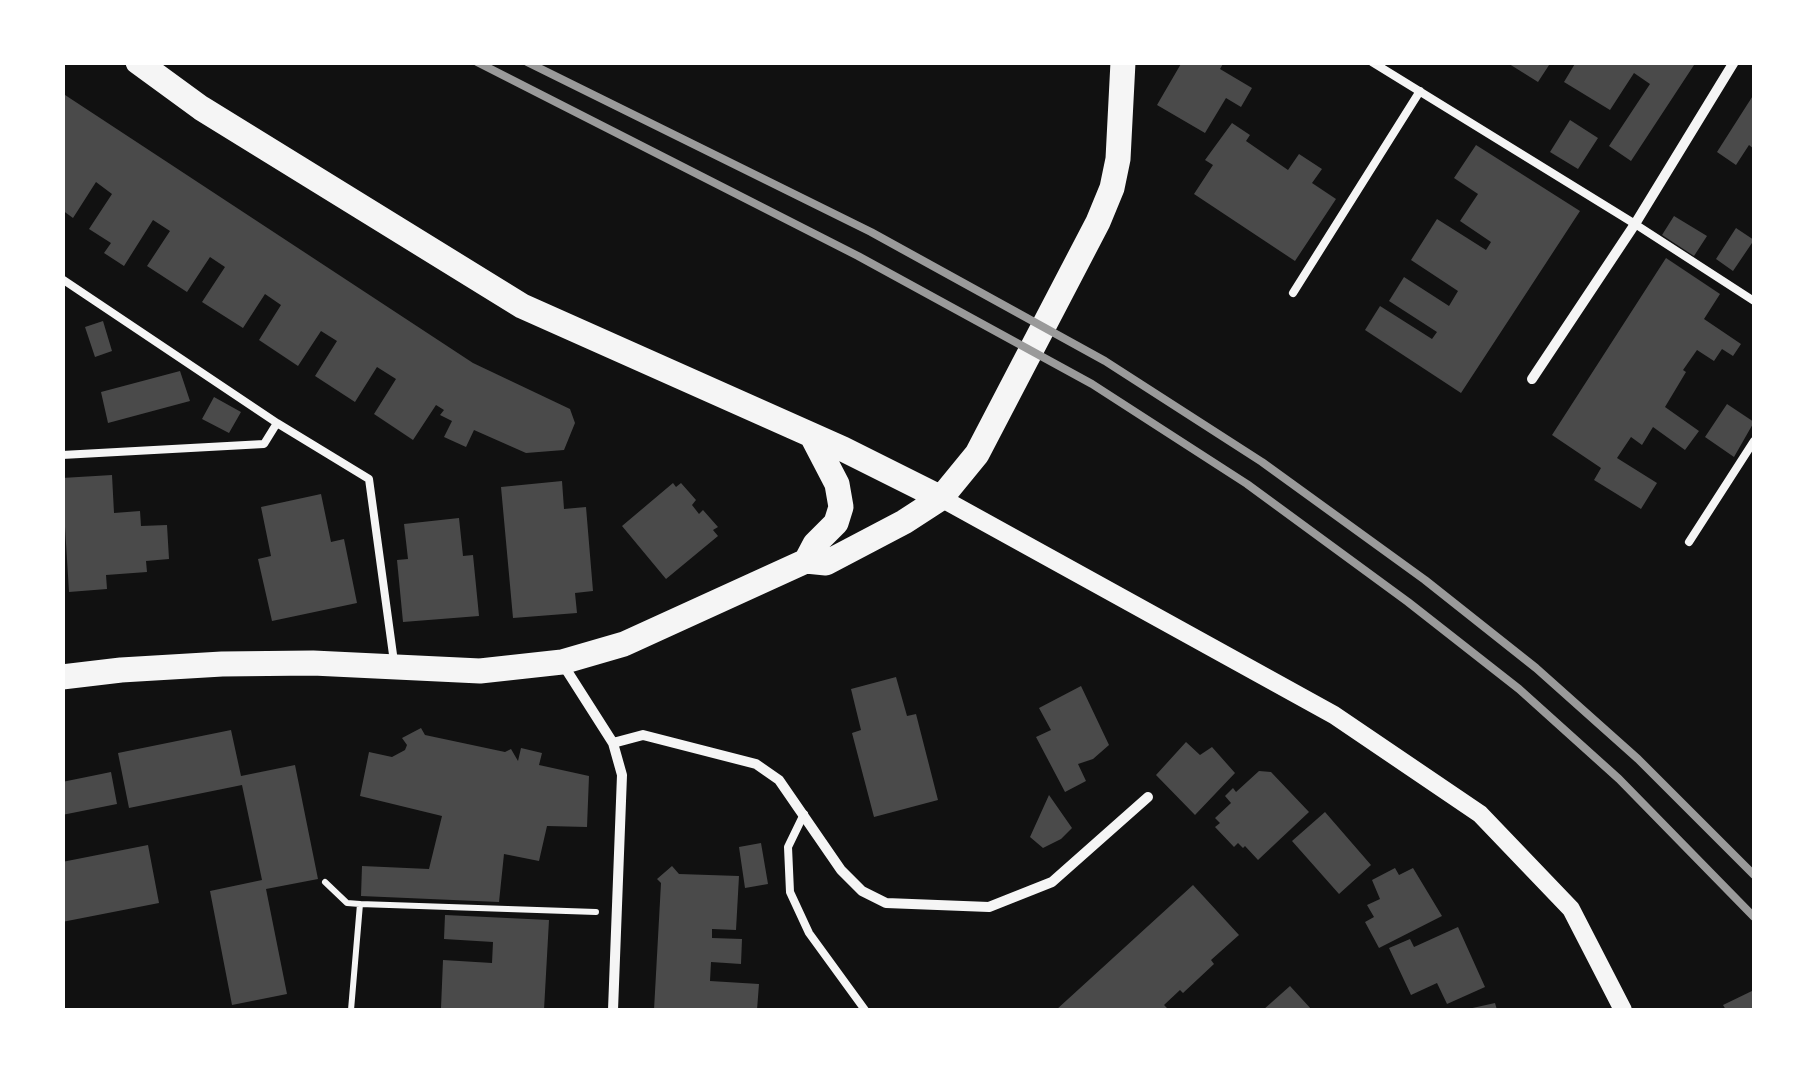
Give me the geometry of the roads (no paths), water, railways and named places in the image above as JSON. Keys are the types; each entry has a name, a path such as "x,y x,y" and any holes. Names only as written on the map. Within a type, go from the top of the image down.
{"main road":[{"path":"138,62 201,108 522,306 941,498"},
{"path":"62,677 237,664 313,663 480,671 562,662 624,644 806,561 826,563 904,522 941,498 977,454 1098,222 1112,188 1118,159 1124,62"},
{"path":"806,561 815,544 836,522 841,507 837,484 812,436"}],"street":[{"path":"1532,379 1635,224 1734,62"},
{"path":"941,498 1334,714 1480,814 1572,910 1623,1010"},
{"path":"562,662 612,743 622,774 613,1010"},
{"path":"612,743 643,735 756,764 779,780 841,870 862,891 886,903 989,907 1052,882 1148,796"}],"lane":[{"path":"1372,62 1754,301"},
{"path":"1293,293 1420,91"},
{"path":"62,279 368,479 394,668"},
{"path":"62,455 264,444 277,423"},
{"path":"1689,542 1754,442"},
{"path":"804,814 788,847 790,892 808,933 865,1010"}],"railway":[{"path":"477,62 858,256 1092,384 1247,484 1519,689 1619,779 1754,917"},
{"path":"527,62 871,232 1105,361 1262,462 1425,580 1536,668 1638,759 1754,875"}]}
